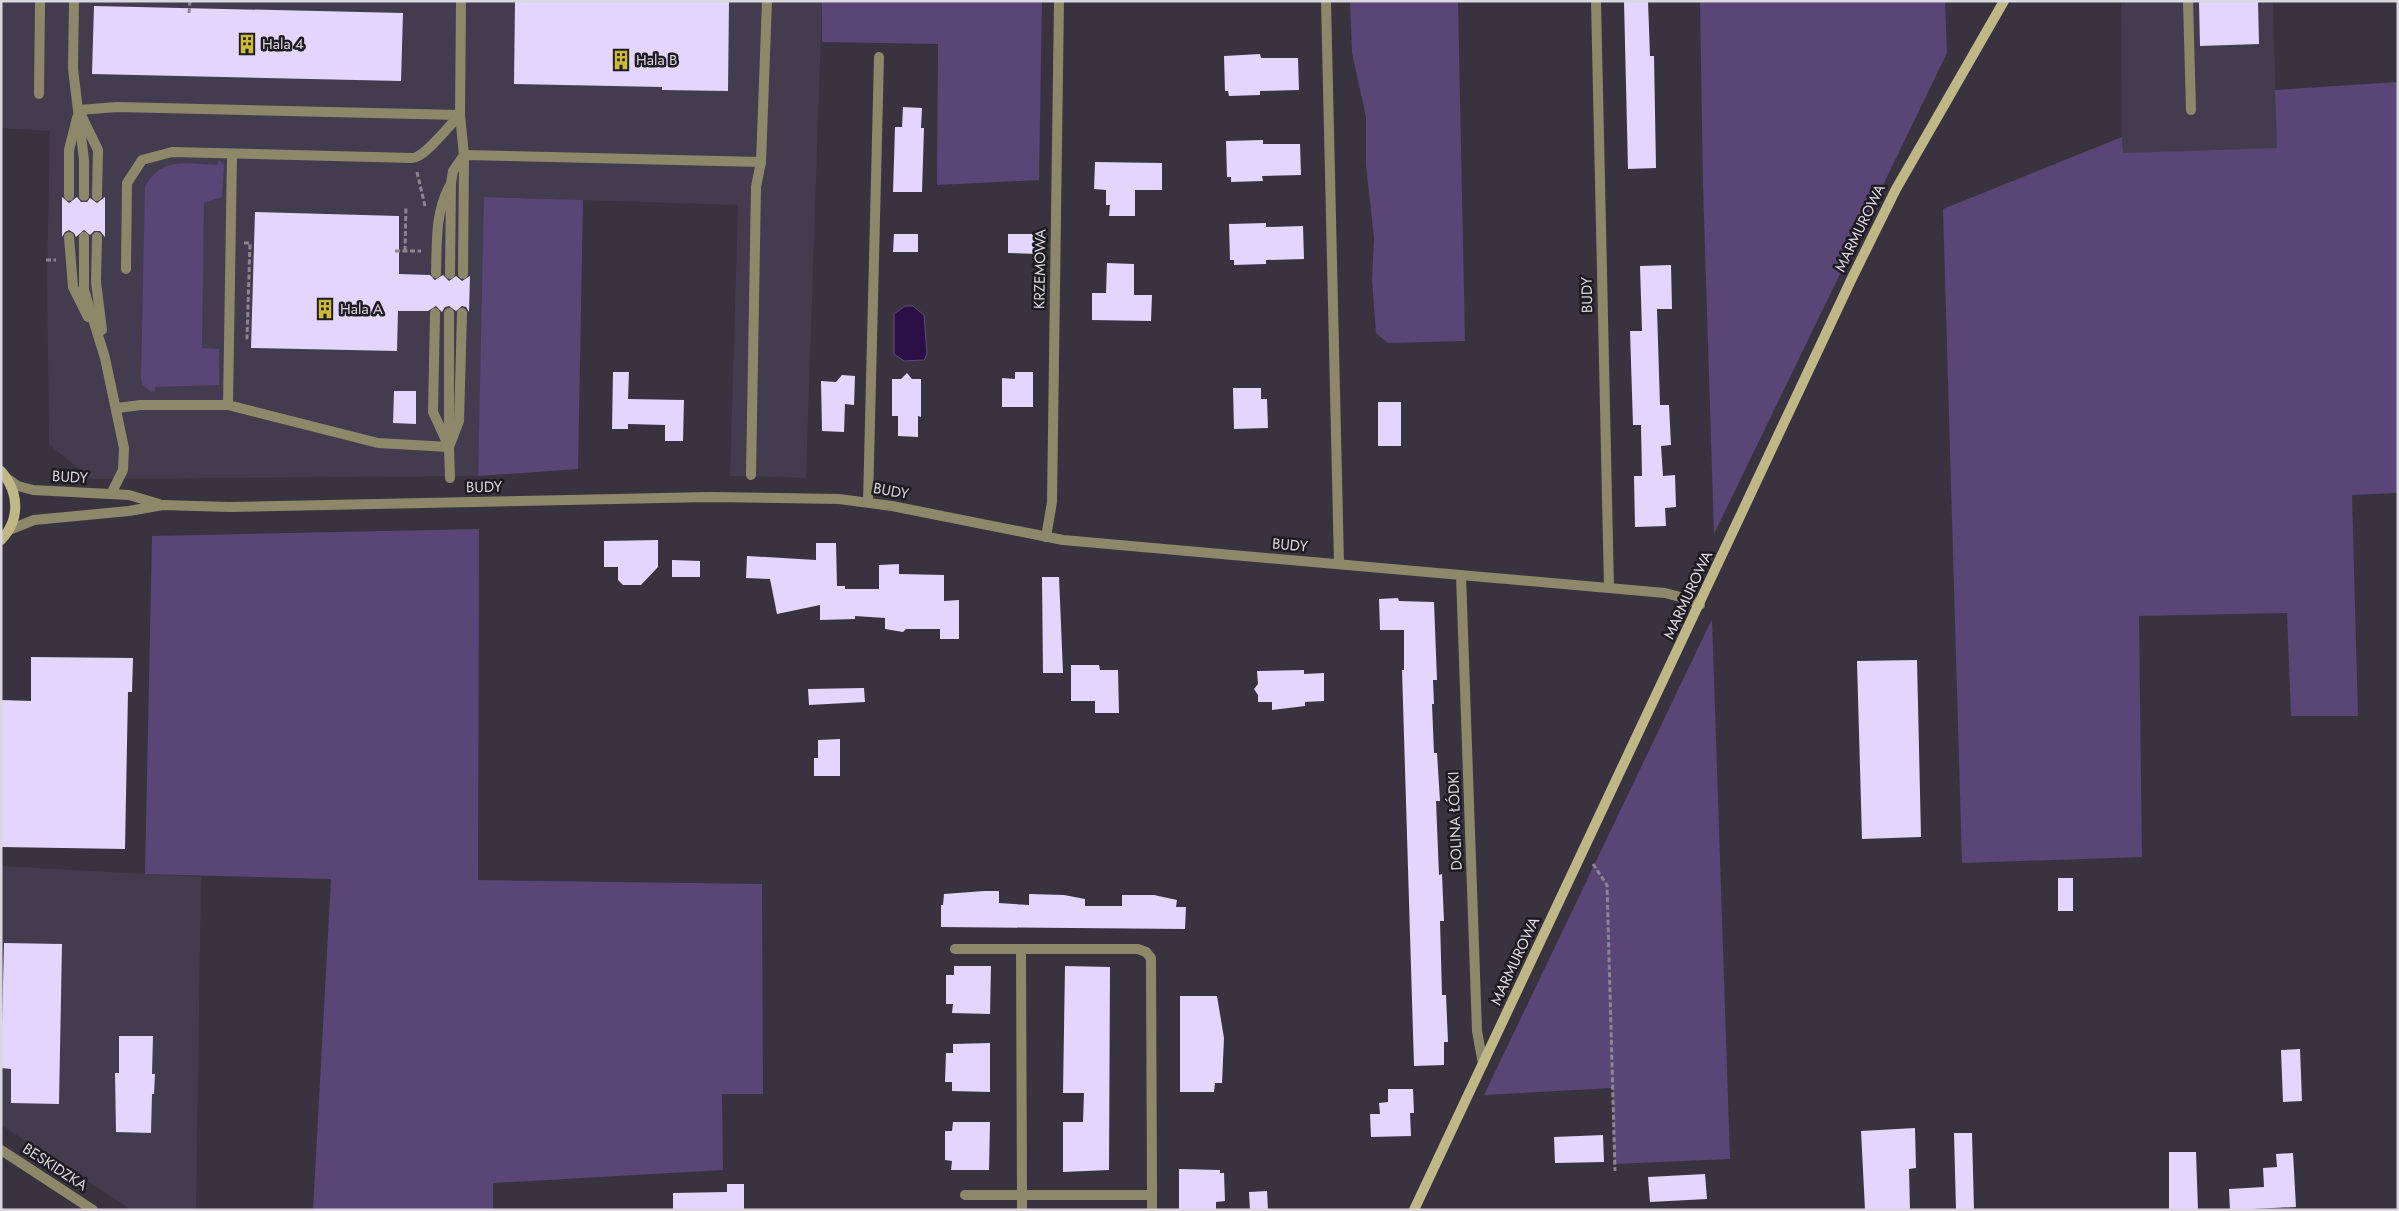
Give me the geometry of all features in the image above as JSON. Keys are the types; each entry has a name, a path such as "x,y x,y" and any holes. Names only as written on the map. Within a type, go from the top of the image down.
{"street":[{"path":"38,94 40,1"},
{"path":"74,1 73,69 84,160 84,196"},
{"path":"461,1 460,115 464,135 463,274"},
{"path":"751,475 756,187 761,162 767,1"},
{"name":"KRZEMOWA","path":"1046,537 1052,502 1059,1"},
{"path":"1326,1 1339,564"},
{"name":"BUDY","path":"1596,1 1609,588"},
{"name":"MARMUROWA","path":"1414,1210 1892,198 1948,96 2004,1"},
{"path":"2188,1 2191,110"},
{"path":"868,502 880,57"},
{"path":"78,110 117,107 460,115"},
{"path":"69,196 70,150 78,110"},
{"path":"78,110 98,150 97,196"},
{"path":"126,269 127,183 142,160 172,152 418,158 427,152 439,136 460,115"},
{"path":"228,405 232,154"},
{"path":"464,155 761,162"},
{"path":"450,274 451,183 453,171 464,155"},
{"path":"436,273 437,225 441,202 451,183"},
{"path":"69,237 73,287 105,358"},
{"path":"84,237 84,290 105,358 117,408 125,459 118,483 111,494"},
{"path":"97,237 96,282 105,358"},
{"path":"435,313 433,412 449,447"},
{"path":"449,313 450,478"},
{"path":"449,447 459,421 462,313"},
{"path":"117,408 141,405 228,405 378,443 449,447"},
{"path":"1,540 9,530 15,515 16,499 5,475"},
{"name":"BUDY","path":"5,475 18,486 33,490 129,495 162,504 228,507 709,497 839,499 868,502 1046,537 1664,593 1700,605"},
{"name":"BUDY","path":"9,530 34,520 129,511 162,504"},
{"name":"DOLINA ŁÓDKI","path":"1461,575 1477,1031 1483,1064"},
{"path":"955,949 1138,949 1146,952 1151,958 1152,1210"},
{"path":"1021,949 1022,1210"},
{"name":"BESKIDZKA","path":"1,1150 93,1210"},
{"path":"965,1195 1152,1195"}],"path":[{"path":"189,13 190,1"},
{"path":"416,172 427,214"},
{"path":"405,252 406,206"},
{"path":"395,251 421,251"},
{"path":"46,260 53,260"},
{"path":"1581,858 1594,864 1607,885 1615,1171"}],"shaded area":[{"path":"1,1 822,1 806,478 730,476 738,205 485,197 478,476 91,479 49,444 47,275 50,131 1,128"},
{"path":"822,1 1042,1 1039,180 937,185 938,44 822,42"},
{"path":"1350,1 1458,1 1465,341 1388,343 1376,333 1372,280 1374,238 1366,165 1366,117 1352,53"},
{"path":"1700,1 1945,1 1947,53 1714,534 1703,185"},
{"path":"2121,1 2273,1 2277,148 2122,154"},
{"path":"2398,82 2398,493 2352,495 2358,716 2291,716 2287,613 2139,616 2142,857 1962,863 1943,209 2122,137 2123,153 2277,148 2275,90"},
{"path":"219,160 224,165 222,197 204,203 202,348 219,349 219,385 155,387 155,391 151,392 142,384 141,379 145,187 151,177 167,166 185,163 217,165"},
{"path":"484,197 583,200 578,469 478,476"},
{"path":"905,306 913,306 924,315 927,354 924,360 904,361 894,354 894,314"},
{"path":"479,529 478,880 762,884 763,1094 722,1094 723,1170 493,1183 493,1210 313,1210 331,879 145,874 152,536"},
{"path":"1712,619 1730,1159 1615,1164 1613,1088 1484,1095"},
{"path":"1,866 201,877 196,1210 132,1210 1,1125"}],"building":[{"name":"Hala B","path":"515,1 729,1 728,91 662,90 662,87 514,84"},
{"path":"1624,1 1648,1 1650,56 1654,56 1656,168 1628,169"},
{"path":"2199,1 2258,1 2259,44 2200,46"},
{"name":"Hala 4","path":"94,6 403,13 401,81 92,74"},
{"path":"1260,54 1261,58 1298,58 1299,90 1260,91 1260,95 1229,96 1228,91 1225,91 1224,56"},
{"path":"903,107 922,108 921,128 924,128 922,192 893,192 895,127 902,127"},
{"path":"1263,140 1263,144 1300,144 1301,175 1262,176 1263,181 1231,182 1231,177 1227,177 1226,141"},
{"path":"1095,162 1162,163 1162,190 1135,190 1135,216 1109,216 1110,205 1106,205 1106,190 1094,189"},
{"path":"62,197 69,203 77,197 81,202 87,202 90,198 97,203 105,197 105,237 100,231 94,231 90,235 84,230 76,237 69,230 62,237"},
{"name":"Hala A","path":"255,212 399,216 399,274 430,275 435,280 443,275 449,281 456,276 462,281 470,276 469,312 466,307 462,306 456,311 449,306 445,307 442,312 436,306 428,311 398,311 397,351 251,348"},
{"path":"1266,223 1266,227 1303,226 1304,259 1266,260 1266,264 1234,265 1234,260 1230,260 1229,224"},
{"path":"894,234 918,234 918,252 893,252"},
{"path":"1008,234 1038,234 1038,254 1008,253"},
{"path":"1107,263 1134,264 1134,295 1152,295 1151,321 1092,320 1092,293 1106,293"},
{"path":"1671,265 1672,309 1657,309 1660,405 1669,405 1671,445 1661,446 1663,476 1675,475 1676,507 1665,508 1666,526 1635,527 1634,476 1642,476 1641,425 1633,425 1630,331 1642,331 1640,266"},
{"path":"613,372 629,372 628,399 684,400 683,441 665,441 665,425 628,424 628,429 612,429"},
{"path":"1015,372 1033,372 1033,407 1002,407 1002,378 1015,379"},
{"path":"907,373 912,379 921,379 921,417 918,416 918,437 898,436 898,416 892,416 892,379 901,379"},
{"path":"842,375 855,376 854,405 845,404 844,432 822,431 821,381 836,382"},
{"path":"1233,388 1261,388 1261,399 1267,399 1268,428 1234,429"},
{"path":"394,391 416,391 416,424 393,423"},
{"path":"1378,402 1401,402 1401,446 1378,446"},
{"path":"658,540 658,567 641,585 623,585 618,580 618,567 604,567 604,541"},
{"path":"816,543 836,543 837,586 845,586 845,589 879,589 879,565 899,564 899,574 944,575 944,601 959,600 959,639 940,639 940,629 906,629 903,632 885,629 885,618 855,616 855,619 820,620 820,605 777,614 770,579 746,578 747,556 816,560"},
{"path":"672,560 700,561 700,577 672,577"},
{"path":"1042,577 1059,577 1063,673 1043,673"},
{"path":"1398,598 1399,601 1434,602 1437,680 1433,680 1434,704 1432,704 1434,753 1437,753 1440,801 1436,801 1439,875 1442,874 1444,921 1440,921 1442,995 1446,995 1448,1042 1444,1042 1444,1065 1414,1066 1402,670 1404,670 1404,630 1380,630 1379,599"},
{"path":"31,657 133,658 132,692 128,692 125,849 1,847 1,700 31,701"},
{"path":"1917,660 1921,837 1862,839 1857,661"},
{"path":"1071,665 1099,665 1100,670 1118,670 1119,713 1095,713 1095,701 1071,701"},
{"path":"1304,670 1304,674 1324,673 1324,701 1305,702 1305,706 1272,710 1272,702 1258,702 1258,695 1254,689 1258,684 1257,671"},
{"path":"864,688 865,702 809,705 808,689"},
{"path":"840,739 840,776 814,776 814,758 818,758 818,740"},
{"path":"2058,878 2073,878 2073,911 2058,911"},
{"path":"999,891 999,903 1029,905 1029,894 1064,895 1085,899 1085,906 1122,906 1122,895 1154,895 1177,900 1176,907 1186,907 1185,929 941,927 941,905 943,905 944,894"},
{"path":"4,943 62,944 59,1104 11,1103 11,1069 1,1068"},
{"path":"954,966 991,966 990,1014 952,1013 953,1004 946,1004 946,975 954,975"},
{"path":"1065,966 1110,967 1109,1170 1063,1172 1063,1122 1083,1122 1084,1093 1063,1093"},
{"path":"1180,996 1217,996 1224,1038 1222,1083 1215,1083 1214,1092 1180,1092"},
{"path":"119,1036 153,1036 152,1074 155,1074 154,1094 152,1094 151,1133 116,1132 115,1073 119,1073"},
{"path":"990,1043 990,1092 952,1091 952,1082 945,1082 946,1053 953,1053 953,1044"},
{"path":"2300,1049 2302,1101 2283,1102 2281,1050"},
{"path":"1388,1089 1413,1089 1414,1113 1410,1113 1411,1136 1371,1137 1370,1114 1380,1114 1379,1103 1388,1102"},
{"path":"953,1122 990,1122 989,1170 951,1170 952,1161 945,1160 945,1131 952,1131"},
{"path":"1915,1128 1916,1168 1909,1169 1910,1210 1865,1210 1861,1131"},
{"path":"1954,1133 1972,1133 1974,1210 1956,1210"},
{"path":"1603,1135 1604,1162 1555,1163 1554,1137"},
{"path":"2169,1152 2196,1152 2198,1210 2169,1210"},
{"path":"2293,1153 2296,1207 2230,1210 2229,1189 2264,1187 2263,1168 2277,1167 2276,1154"},
{"path":"1179,1169 1220,1170 1220,1173 1224,1173 1225,1201 1216,1202 1216,1210 1179,1210"},
{"path":"1705,1174 1707,1199 1650,1202 1648,1177"},
{"path":"727,1184 744,1184 744,1210 673,1210 673,1193 727,1192"},
{"path":"1267,1191 1268,1210 1250,1210 1249,1192"}],"place":[{"name":"Hala 4","path":"247,44"},
{"name":"Hala B","path":"621,60"},
{"name":"Hala A","path":"325,309"}]}
